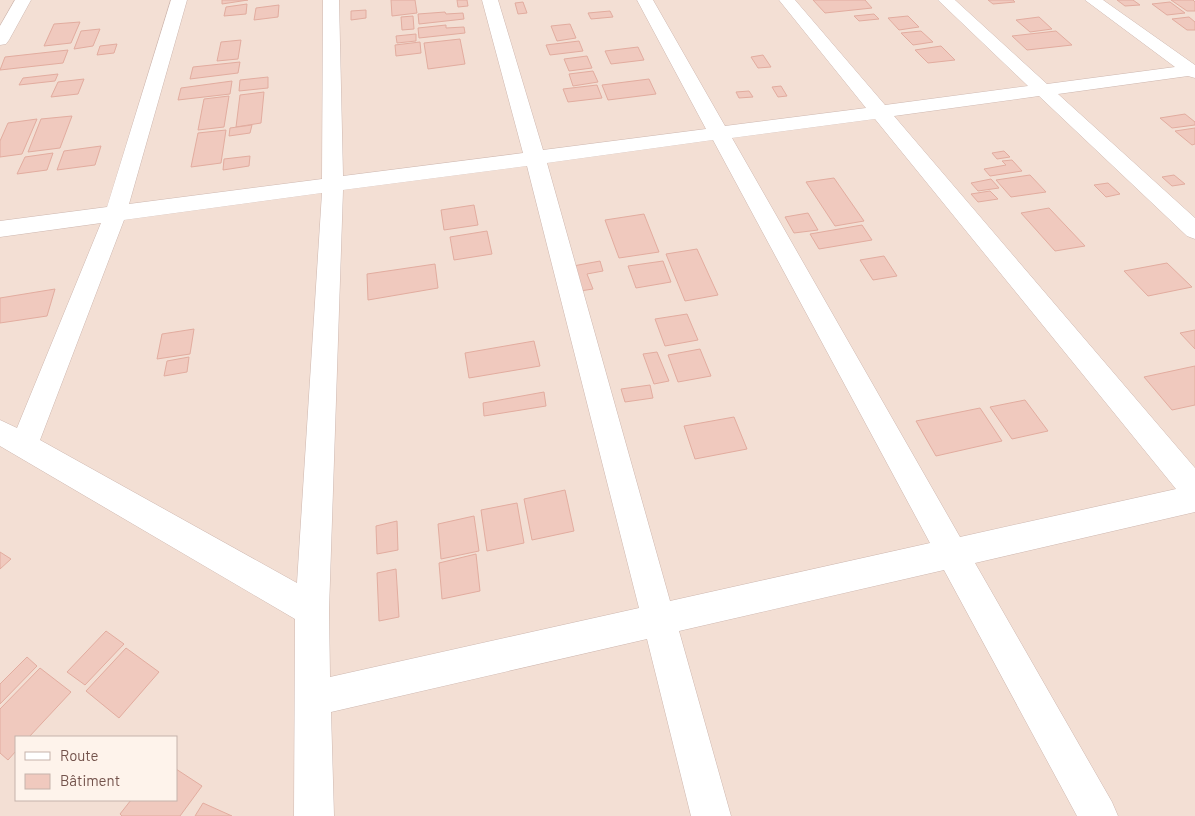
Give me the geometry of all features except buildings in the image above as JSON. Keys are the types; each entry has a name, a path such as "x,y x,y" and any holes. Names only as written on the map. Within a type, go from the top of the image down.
{"street":[{"path":"0,40 23,0"},
{"path":"179,0 116,213 12,439 312,610"},
{"path":"314,816 312,610 333,184 331,0"},
{"path":"490,0 535,158 711,816"},
{"path":"645,0 1098,816"},
{"path":"787,0 1195,490"},
{"path":"946,0 1195,231"},
{"path":"1093,0 1194,71"},
{"path":"0,229 1194,71"},
{"path":"314,698 1195,498"}],"shaded area":[{"path":"0,0 1195,0 1195,816 0,816"}]}
